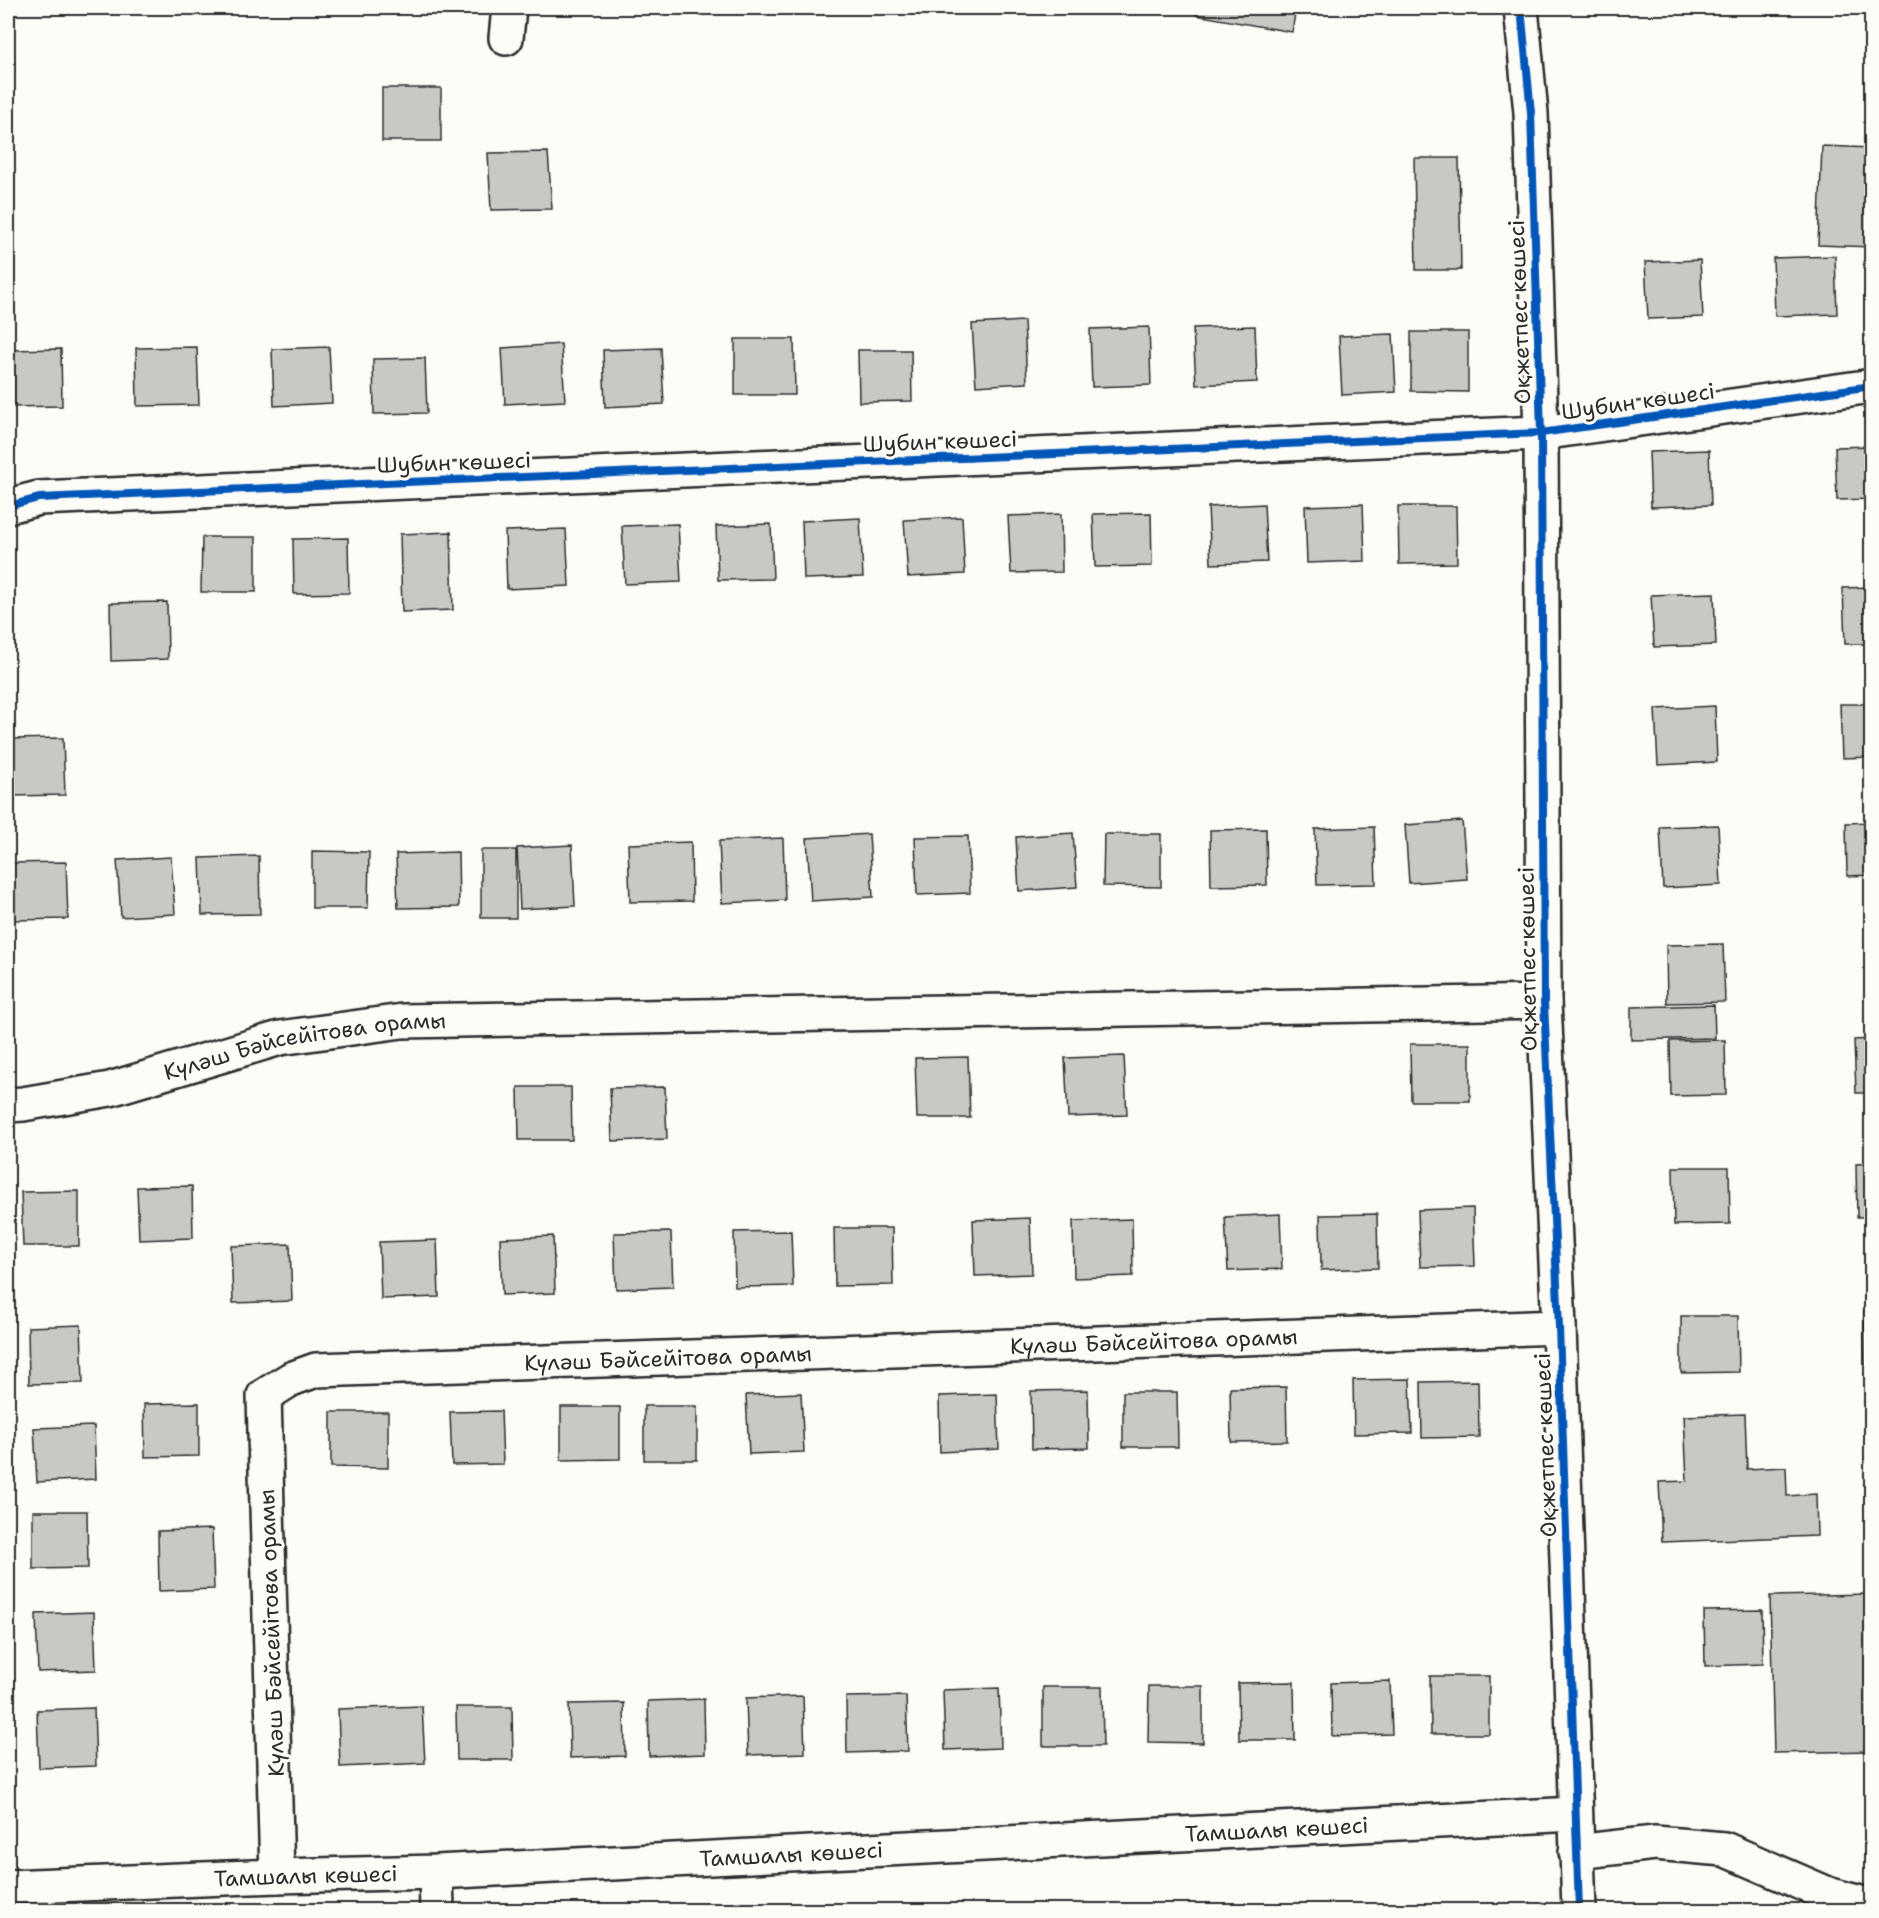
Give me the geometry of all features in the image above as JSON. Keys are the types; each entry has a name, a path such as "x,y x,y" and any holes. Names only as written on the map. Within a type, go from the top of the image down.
{"street":[{"name":"Оқжетпес көшесі","path":"1521,8 1531,113 1541,433 1544,1002 1559,1327 1579,1911"},
{"name":"Шубин көшесі","path":"8,506 39,498 1541,433 1872,386"},
{"name":"Күләш Бәйсейітова орамы","path":"8,1105 110,1089 280,1038 402,1021 1544,1002"},
{"name":"Күләш Бәйсейітова орамы","path":"277,1876 264,1396 291,1379 316,1370 1559,1327"},
{"name":"Тамшалы көшесі","path":"8,1887 436,1872 1575,1814"},
{"path":"1576,1852 1654,1843 1724,1850 1831,1903 1872,1906"},
{"path":"436,1872 437,1911"}],"building":[{"path":"1197,8 1296,8 1292,32 1196,15"},
{"path":"382,88 441,88 441,141 382,141"},
{"path":"1822,146 1872,148 1872,247 1818,245"},
{"path":"548,152 552,209 491,210 488,153"},
{"path":"1414,158 1459,158 1461,270 1416,270"},
{"path":"1835,256 1837,314 1775,316 1773,258"},
{"path":"1700,260 1703,317 1648,319 1645,262"},
{"path":"1024,321 1027,383 976,386 972,324"},
{"path":"1255,326 1257,382 1196,385 1193,328"},
{"path":"1149,327 1151,385 1092,387 1090,329"},
{"path":"1411,332 1468,332 1468,392 1411,391"},
{"path":"1393,334 1396,392 1342,395 1339,336"},
{"path":"735,339 794,339 795,395 735,395"},
{"path":"561,344 565,401 505,404 502,348"},
{"path":"197,347 199,405 137,406 136,348"},
{"path":"329,347 332,403 274,406 272,349"},
{"path":"661,348 664,404 605,407 603,350"},
{"path":"61,349 62,406 8,407 8,350"},
{"path":"858,350 911,350 912,401 859,402"},
{"path":"425,358 427,413 374,414 373,359"},
{"path":"1872,446 1872,499 1837,500 1835,447"},
{"path":"1709,450 1711,505 1651,507 1649,452"},
{"path":"1264,504 1267,562 1211,564 1208,507"},
{"path":"1363,504 1365,561 1307,563 1305,506"},
{"path":"1398,506 1456,506 1457,563 1399,564"},
{"path":"1151,513 1152,566 1095,567 1093,514"},
{"path":"1061,514 1062,572 1011,573 1008,516"},
{"path":"962,517 965,574 908,577 904,520"},
{"path":"860,518 863,577 804,579 802,521"},
{"path":"678,524 681,582 625,584 622,526"},
{"path":"771,524 773,579 718,580 716,526"},
{"path":"566,529 569,586 507,589 505,531"},
{"path":"451,532 453,610 402,612 400,534"},
{"path":"202,537 256,537 256,592 201,592"},
{"path":"348,538 349,593 294,594 293,539"},
{"path":"1872,587 1872,644 1845,644 1843,588"},
{"path":"1714,593 1716,645 1654,647 1651,595"},
{"path":"167,602 168,659 111,661 110,603"},
{"path":"1840,704 1872,704 1872,757 1842,758"},
{"path":"1715,706 1717,762 1658,765 1655,709"},
{"path":"63,738 65,795 10,796 8,739"},
{"path":"1462,821 1467,879 1409,883 1405,825"},
{"path":"1872,822 1872,875 1847,876 1846,823"},
{"path":"1718,825 1721,885 1663,888 1660,827"},
{"path":"1374,827 1376,884 1317,885 1315,829"},
{"path":"1266,829 1267,885 1211,886 1210,830"},
{"path":"1073,833 1077,887 1019,891 1016,837"},
{"path":"869,834 873,897 811,901 807,838"},
{"path":"1104,834 1161,834 1161,887 1103,886"},
{"path":"968,836 970,893 917,895 915,837"},
{"path":"783,838 785,900 722,903 719,841"},
{"path":"691,842 692,901 630,902 628,844"},
{"path":"572,845 575,906 520,909 517,848"},
{"path":"481,850 516,850 516,918 481,918"},
{"path":"312,851 369,852 368,908 312,908"},
{"path":"458,852 459,907 398,908 396,854"},
{"path":"259,856 260,914 202,915 200,858"},
{"path":"171,857 175,914 121,917 117,860"},
{"path":"66,862 68,919 11,920 10,863"},
{"path":"1723,944 1725,1002 1667,1003 1666,945"},
{"path":"1714,1005 1715,1038 1631,1040 1631,1007"},
{"path":"1872,1039 1872,1093 1856,1093 1854,1040"},
{"path":"1725,1040 1726,1095 1671,1096 1670,1041"},
{"path":"1410,1044 1470,1044 1470,1101 1411,1101"},
{"path":"1124,1056 1127,1115 1068,1117 1065,1058"},
{"path":"968,1057 970,1118 917,1118 915,1058"},
{"path":"518,1087 571,1087 572,1140 519,1140"},
{"path":"665,1087 667,1139 612,1141 610,1088"},
{"path":"1872,1163 1872,1217 1857,1217 1856,1164"},
{"path":"1673,1167 1729,1167 1730,1224 1674,1225"},
{"path":"192,1186 193,1238 139,1240 137,1187"},
{"path":"79,1191 79,1246 23,1246 21,1192"},
{"path":"1473,1208 1475,1266 1420,1267 1418,1210"},
{"path":"1280,1214 1282,1269 1228,1271 1225,1217"},
{"path":"1377,1214 1378,1268 1321,1270 1320,1215"},
{"path":"1030,1218 1032,1274 975,1276 973,1220"},
{"path":"1132,1219 1133,1276 1074,1278 1073,1221"},
{"path":"834,1228 892,1228 893,1285 835,1286"},
{"path":"791,1231 793,1286 735,1287 734,1232"},
{"path":"671,1232 673,1287 616,1289 614,1233"},
{"path":"553,1236 555,1293 502,1295 500,1238"},
{"path":"437,1240 439,1297 381,1299 379,1242"},
{"path":"290,1244 292,1301 233,1303 231,1246"},
{"path":"1864,1311 1872,1311 1872,1365 1865,1365"},
{"path":"1681,1316 1738,1316 1739,1372 1681,1373"},
{"path":"81,1325 83,1383 29,1384 28,1327"},
{"path":"1410,1379 1412,1433 1354,1434 1353,1380"},
{"path":"1478,1381 1479,1437 1422,1438 1421,1382"},
{"path":"1286,1387 1287,1441 1231,1442 1230,1388"},
{"path":"1088,1390 1089,1448 1032,1449 1031,1391"},
{"path":"1123,1392 1177,1392 1178,1447 1123,1447"},
{"path":"801,1393 804,1452 749,1454 746,1395"},
{"path":"997,1394 999,1449 940,1452 939,1396"},
{"path":"199,1403 199,1456 145,1457 144,1404"},
{"path":"644,1406 697,1406 697,1460 644,1460"},
{"path":"561,1407 620,1407 620,1459 561,1460"},
{"path":"501,1411 503,1464 452,1465 450,1412"},
{"path":"331,1412 388,1412 388,1468 331,1467"},
{"path":"1745,1414 1747,1469 1786,1467 1787,1496 1816,1494 1817,1536 1662,1542 1659,1482 1687,1481 1684,1416"},
{"path":"94,1426 96,1479 37,1482 34,1428"},
{"path":"1867,1444 1872,1444 1872,1498 1868,1498"},
{"path":"33,1511 87,1511 88,1568 33,1569"},
{"path":"212,1529 214,1589 159,1591 158,1531"},
{"path":"1870,1594 1872,1751 1774,1753 1770,1596"},
{"path":"1762,1610 1763,1664 1705,1666 1704,1611"},
{"path":"94,1612 96,1670 38,1672 36,1614"},
{"path":"1430,1676 1489,1676 1489,1734 1431,1734"},
{"path":"1390,1681 1392,1734 1332,1736 1331,1683"},
{"path":"1294,1682 1295,1740 1239,1740 1238,1683"},
{"path":"1149,1686 1203,1686 1203,1743 1148,1742"},
{"path":"1043,1687 1102,1687 1103,1746 1043,1746"},
{"path":"999,1688 1001,1748 945,1750 943,1690"},
{"path":"803,1696 805,1753 748,1755 746,1698"},
{"path":"906,1696 908,1751 847,1753 846,1697"},
{"path":"704,1699 705,1754 649,1756 648,1701"},
{"path":"624,1703 625,1756 570,1758 569,1704"},
{"path":"422,1706 425,1763 340,1767 338,1709"},
{"path":"456,1707 512,1707 513,1760 457,1760"},
{"path":"94,1708 96,1766 39,1768 37,1710"}],"cycle path":[{"path":"1521,8 1531,113 1541,433 1544,1002 1559,1327 1579,1910"},
{"path":"8,506 39,498 1541,433 1872,386"}]}
